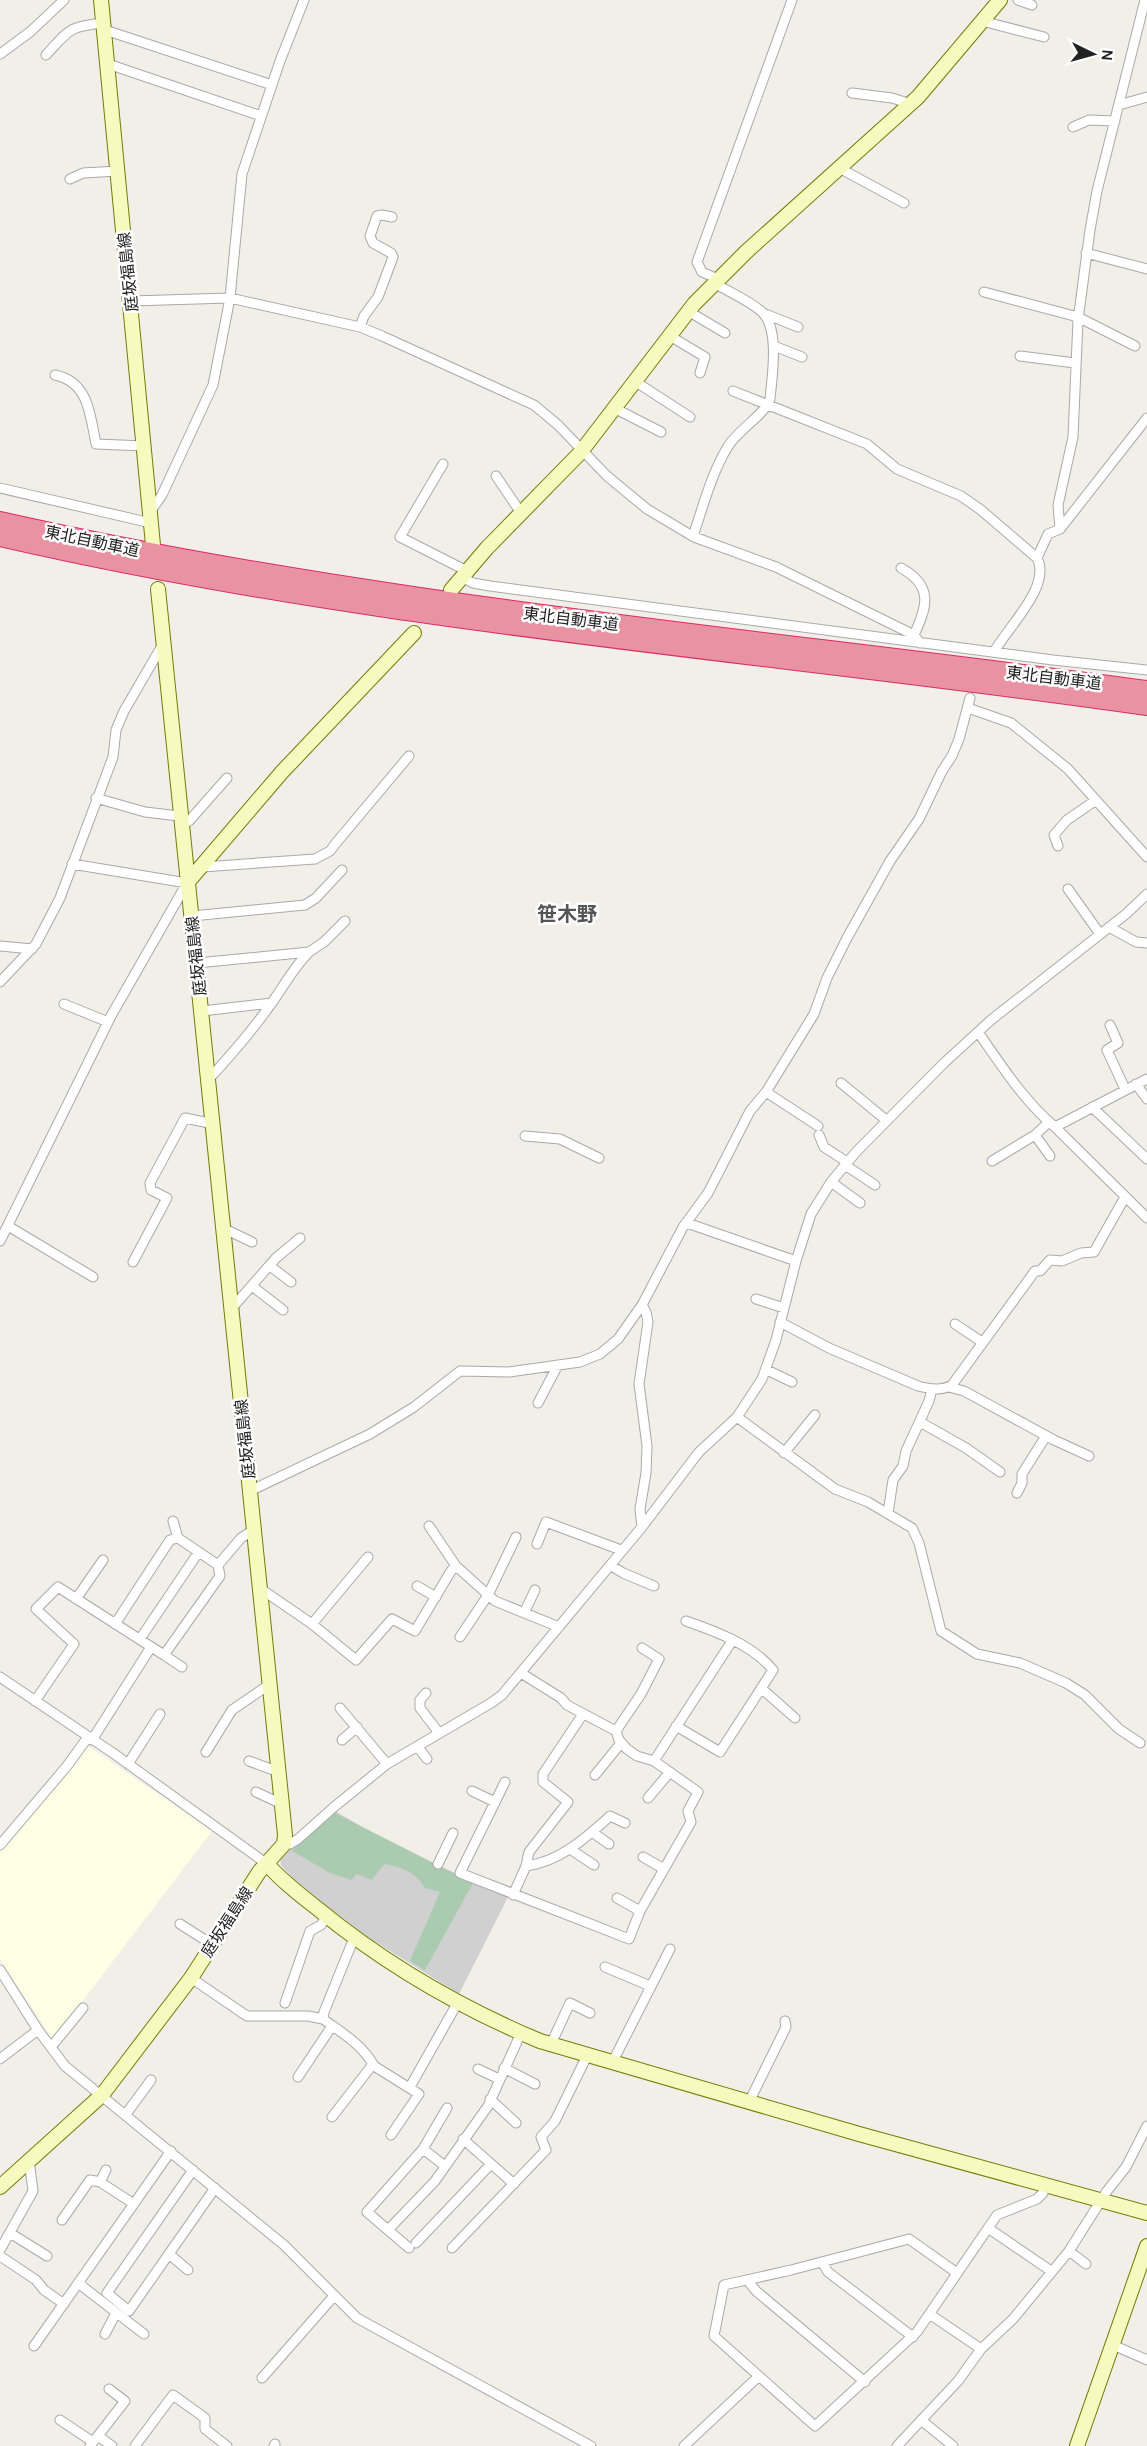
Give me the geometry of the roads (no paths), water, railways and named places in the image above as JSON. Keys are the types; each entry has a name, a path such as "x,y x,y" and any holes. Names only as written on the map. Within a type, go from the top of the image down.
{"highway":[{"name":"東北自動車道","path":"0,521 143,552 456,603 1147,690"},
{"name":"東北自動車道","path":"0,537 144,568 386,609 669,647 1147,706"}],"street":[{"path":"0,54 30,32 64,0"},
{"name":"庭坂福島線","path":"101,0 153,545"},
{"path":"0,488 150,518 213,385 230,298 242,174 304,0"},
{"path":"792,0 697,262 702,272 763,313 798,327"},
{"path":"451,590 582,450 616,409 688,311 716,281 911,104 1000,0"},
{"path":"1018,0 1032,5"},
{"path":"1060,529 1058,505 1073,437 1078,317 1086,253 1097,191 1145,0"},
{"path":"982,21 1044,37"},
{"path":"45,55 72,28 80,25 104,26 272,85"},
{"path":"108,64 261,116"},
{"path":"852,93 892,98 911,104"},
{"path":"1119,105 1147,97"},
{"path":"1073,127 1089,120 1115,121"},
{"path":"841,169 904,203"},
{"path":"70,179 83,173 118,171"},
{"path":"360,327 364,316 378,297 393,257 391,253 373,243 370,236 377,216 382,214 392,217"},
{"path":"1086,253 1147,269"},
{"path":"984,292 1078,317 1135,346"},
{"path":"131,301 230,298 360,327 534,405 558,425 593,463 647,509 693,536 776,567 917,639"},
{"path":"688,311 725,333"},
{"path":"693,536 727,447 768,405 774,346 763,313"},
{"path":"670,336 705,357 700,373"},
{"path":"774,346 802,357"},
{"path":"1020,356 1076,363"},
{"path":"55,375 71,380 85,396 96,444 145,446"},
{"path":"636,382 690,417"},
{"path":"733,391 867,444 897,469 961,496 1037,558 1041,567 1040,581 994,652"},
{"path":"616,409 661,432"},
{"path":"1037,558 1048,534 1060,529 1147,418"},
{"path":"443,464 400,537 464,574 474,583 917,639 977,654 994,652 1147,670"},
{"path":"496,476 521,513"},
{"path":"901,568 917,580 924,593 926,603 917,639"},
{"name":"庭坂福島線","path":"0,2187 102,2095 191,1978 267,1864 284,1844 279,1772 267,1682 255,1529 197,963 180,821 158,589"},
{"path":"0,1241 108,1022 187,884 282,772 414,633"},
{"path":"0,982 36,945 55,908 113,757 116,730 124,711 164,644"},
{"path":"250,1491 369,1434 414,1407 460,1371 509,1372 580,1362 600,1354 618,1339 642,1305 687,1223 708,1193 750,1111 766,1092 814,1014 827,978 847,939 890,861 919,819 942,771 952,756 969,703 1020,729 1068,769 1147,858"},
{"path":"202,867 315,859 324,855 409,756"},
{"path":"96,798 180,821 189,821 227,778"},
{"path":"1058,846 1054,835 1067,820 1096,800"},
{"path":"72,864 187,884"},
{"path":"192,916 305,905 316,898 342,870"},
{"path":"1068,889 1100,934"},
{"path":"284,1844 290,1844 298,1839 387,1764 491,1703 521,1673 642,1527 699,1452 736,1417 767,1370 796,1261 811,1215 831,1182 886,1120 978,1032 1147,894"},
{"path":"209,1079 272,1003 292,970 345,921"},
{"path":"1109,927 1137,942 1147,943"},
{"path":"0,946 32,949"},
{"path":"197,963 309,952"},
{"path":"202,1011 272,1003"},
{"path":"64,1004 108,1022"},
{"path":"1110,1025 1118,1043 1107,1050 1125,1089"},
{"path":"978,1032 1010,1076 1052,1124 1147,1218"},
{"path":"992,1161 1052,1124 1147,1079"},
{"path":"842,1083 886,1120"},
{"path":"1136,1084 1147,1099"},
{"path":"766,1092 818,1130 824,1147 874,1185"},
{"path":"1092,1107 1147,1159"},
{"path":"133,1262 167,1198 151,1190 150,1183 185,1118 214,1124"},
{"path":"1035,1135 1050,1156"},
{"path":"525,1136 560,1139 599,1158"},
{"path":"831,1182 860,1203"},
{"path":"949,1387 1035,1271 1040,1271 1050,1260 1062,1261 1081,1252 1094,1252 1125,1197"},
{"path":"687,1223 796,1261"},
{"path":"8,1226 93,1277"},
{"path":"224,1231 229,1231 252,1242"},
{"path":"232,1308 270,1266 300,1238"},
{"path":"270,1266 291,1282"},
{"path":"252,1286 283,1310"},
{"path":"756,1299 784,1308"},
{"path":"642,1305 648,1322 639,1384 647,1446 646,1473 640,1509 642,1527"},
{"path":"780,1322 829,1348 909,1382 932,1389 949,1387 964,1391 1046,1436 1089,1456"},
{"path":"955,1324 982,1342"},
{"path":"538,1403 558,1365"},
{"path":"767,1370 792,1382"},
{"path":"888,1513 893,1480 903,1466 906,1451 932,1389"},
{"path":"784,1453 815,1415"},
{"path":"736,1417 835,1489 909,1524 915,1533 941,1631 977,1654 1020,1663 1066,1683 1085,1695 1119,1729 1140,1743"},
{"path":"920,1422 966,1448 1000,1472"},
{"path":"1017,1492 1022,1483 1022,1474 1046,1436"},
{"path":"164,1655 220,1576 218,1565 178,1538 173,1521"},
{"path":"537,1544 546,1522 621,1550"},
{"path":"429,1526 456,1566 488,1595 502,1605 560,1627"},
{"path":"218,1565 241,1538 255,1529"},
{"path":"460,1637 488,1595 516,1537"},
{"path":"115,1624 170,1540 178,1538"},
{"path":"140,1639 198,1553"},
{"path":"312,1624 368,1557"},
{"path":"76,1599 103,1560"},
{"path":"610,1565 654,1586"},
{"path":"261,1589 312,1624 356,1660 392,1619 415,1631 456,1566"},
{"path":"417,1586 435,1597"},
{"path":"35,1701 74,1644 36,1609 58,1587 182,1667"},
{"path":"524,1613 535,1590"},
{"path":"676,1726 720,1752 773,1670 762,1657 717,1631 686,1622"},
{"path":"654,1761 732,1641"},
{"path":"0,1845 90,1738 151,1647"},
{"path":"616,1731 641,1694 659,1659 642,1648"},
{"path":"505,1782 460,1873 629,1939 640,1911 691,1822 688,1811 698,1792 654,1761 637,1756 621,1743 616,1731 583,1714 521,1673"},
{"path":"0,1677 128,1764 267,1864 276,1875 354,1938 458,2002 521,2033 587,2056 1147,2213"},
{"path":"206,1752 232,1710 267,1682"},
{"path":"761,1688 795,1718"},
{"path":"426,1693 420,1700 420,1708 439,1733"},
{"path":"340,1708 387,1764"},
{"path":"128,1764 160,1714"},
{"path":"513,1895 526,1866 529,1852 568,1802 543,1782 543,1774 583,1714"},
{"path":"342,1740 357,1727"},
{"path":"595,1775 621,1743"},
{"path":"417,1746 427,1759"},
{"path":"249,1761 279,1772"},
{"path":"648,1798 670,1772"},
{"path":"256,1791 282,1803"},
{"path":"472,1791 495,1802"},
{"path":"526,1866 536,1865 570,1849 610,1816 625,1823"},
{"path":"592,1832 609,1844"},
{"path":"438,1864 453,1833"},
{"path":"570,1849 594,1865"},
{"path":"644,1857 664,1869"},
{"path":"617,1898 640,1911"},
{"path":"285,2003 310,1931 321,1925 327,1916"},
{"path":"180,1924 213,1945"},
{"path":"324,2019 324,2012 354,1938"},
{"path":"612,2063 670,1949"},
{"path":"605,1967 650,1986"},
{"path":"0,1970 38,2030 65,2066 284,2245 357,2318 591,2446"},
{"path":"191,1978 247,2016 308,2016 324,2019 356,2043 373,2064 419,2094 391,2135"},
{"path":"410,2087 458,2002"},
{"path":"551,2044 570,2004 590,2013"},
{"path":"51,2047 83,2008"},
{"path":"749,2102 786,2027 784,2021"},
{"path":"298,2076 332,2026"},
{"path":"0,2059 38,2030"},
{"path":"388,2230 435,2181 488,2106 521,2033"},
{"path":"453,2248 546,2150 541,2138 555,2121 587,2056"},
{"path":"332,2117 373,2064"},
{"path":"504,2068 536,2084"},
{"path":"478,2069 499,2079"},
{"path":"126,2114 151,2080"},
{"path":"490,2099 516,2124"},
{"path":"447,2108 423,2149 368,2212 388,2230 413,2246 491,2164"},
{"path":"897,2446 958,2381 981,2349 1013,2319 1069,2251 1107,2191 1126,2167 1147,2126"},
{"path":"463,2139 514,2184"},
{"path":"423,2149 445,2166"},
{"path":"34,2346 171,2151"},
{"path":"0,2250 33,2191 29,2160"},
{"path":"100,2182 106,2170"},
{"path":"193,2170 107,2293 129,2311 215,2188"},
{"path":"62,2220 90,2180 100,2182 134,2204"},
{"path":"957,2273 909,2239 724,2284 714,2336 815,2426 913,2337 931,2315 997,2216 1037,2199 1043,2193 1045,2184"},
{"path":"988,2228 1051,2271"},
{"path":"10,2233 47,2256"},
{"path":"1077,2446 1147,2247"},
{"path":"1069,2251 1086,2265"},
{"path":"169,2254 188,2270"},
{"path":"0,2256 36,2280 44,2290 64,2304"},
{"path":"822,2262 828,2272 913,2337"},
{"path":"747,2280 756,2291 865,2382"},
{"path":"78,2283 144,2334"},
{"path":"262,2378 334,2296"},
{"path":"105,2334 116,2313"},
{"path":"931,2315 981,2349"},
{"path":"1113,2345 1147,2360"},
{"path":"684,2446 759,2376"},
{"path":"94,2441 125,2401 109,2389"},
{"path":"135,2446 173,2395 205,2418 205,2429 226,2446"},
{"path":"60,2420 94,2441 112,2446"},
{"path":"921,2420 953,2446"}],"district":[{"name":"笹木野","path":"567,914"}]}
